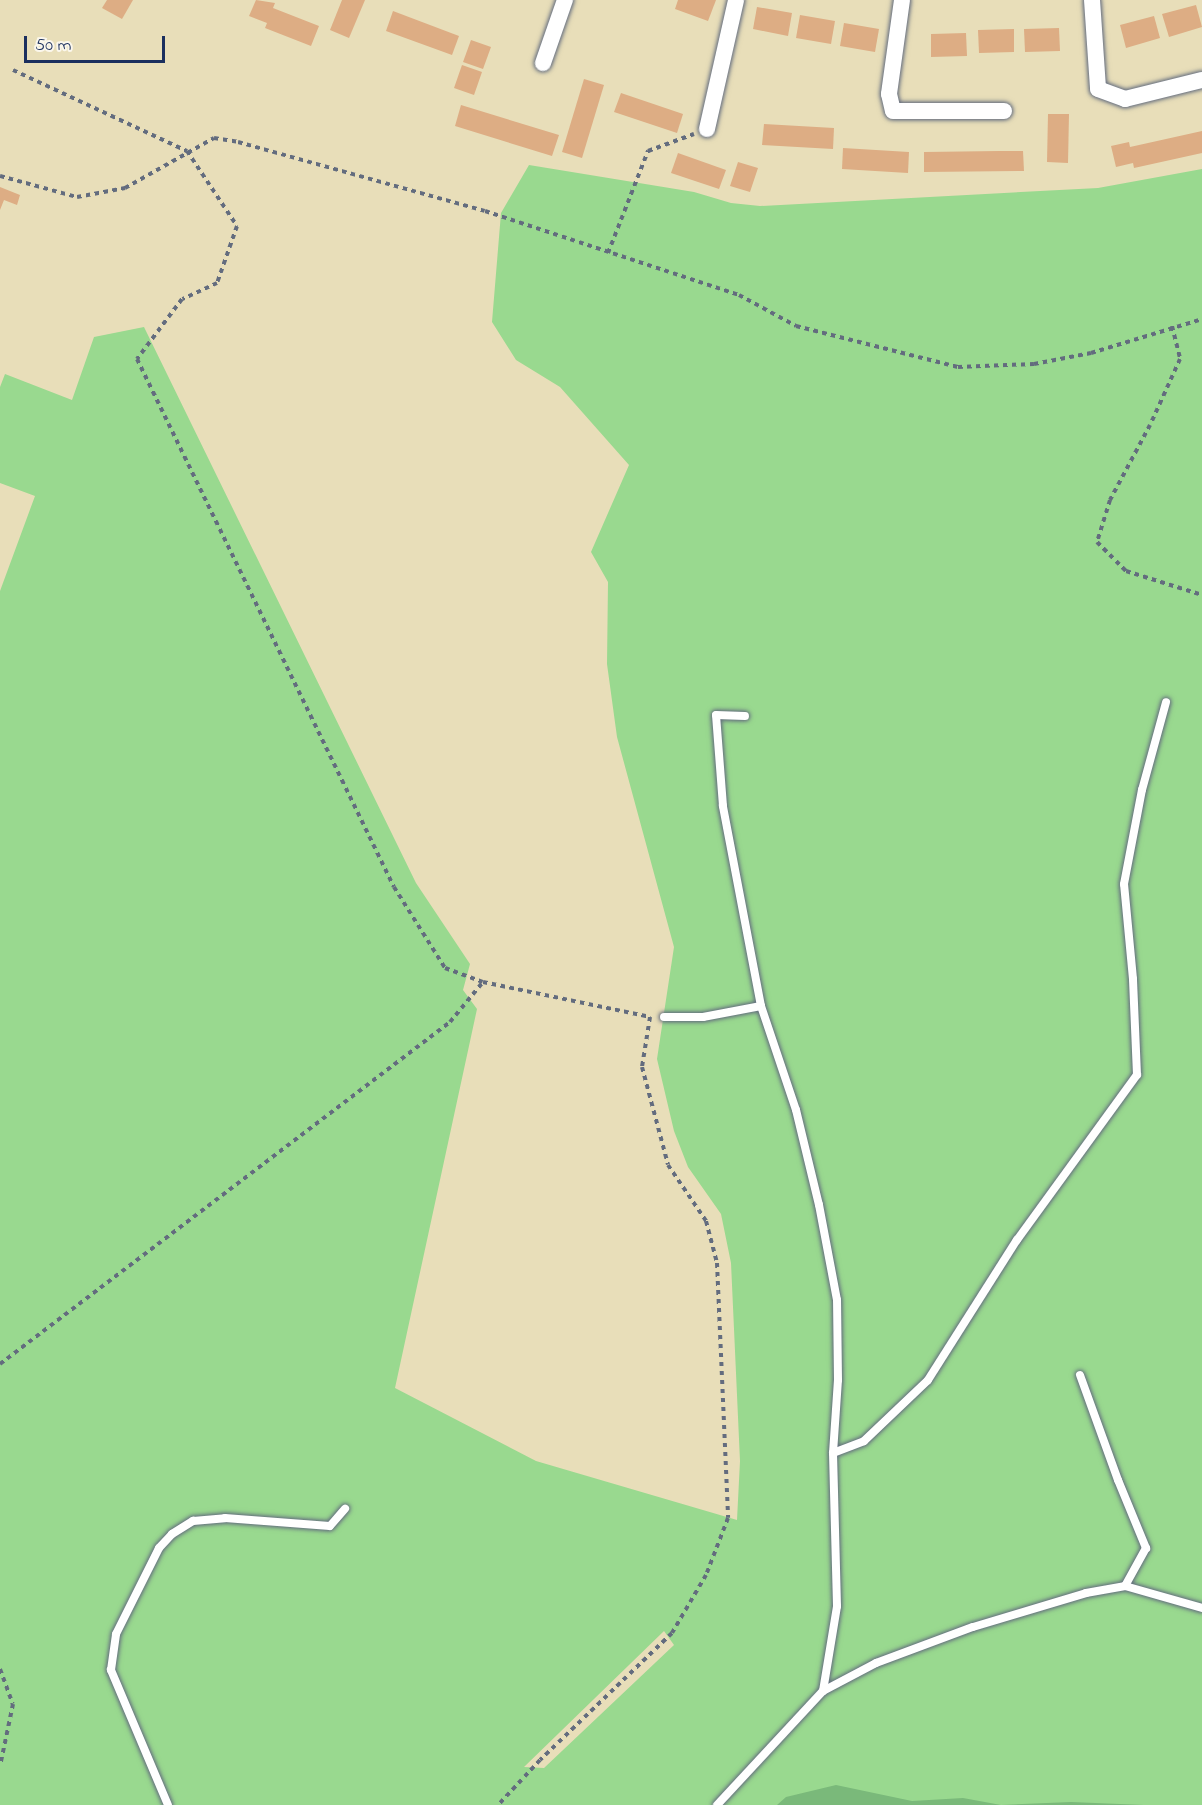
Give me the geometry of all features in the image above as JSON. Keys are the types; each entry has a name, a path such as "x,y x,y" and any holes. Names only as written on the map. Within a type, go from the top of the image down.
{"street":[{"path":"543,63 565,0"},
{"path":"707,129 736,0"},
{"path":"902,0 889,94 893,111 1004,111"},
{"path":"1092,0 1098,89 1125,99 1202,80"}],"lane":[{"path":"833,1453 864,1441 928,1380 1017,1240 1137,1075 1133,979 1124,884 1143,790 1166,702"},
{"path":"745,716 716,715 723,806 761,1006 796,1110 819,1205 837,1300 838,1380 833,1453 837,1606 823,1691"},
{"path":"664,1017 703,1017 761,1006"},
{"path":"1080,1375 1118,1480 1146,1548 1125,1586"},
{"path":"168,1805 111,1670 116,1634 159,1548 172,1534 193,1521 225,1518 330,1526 345,1509"},
{"path":"717,1805 823,1691 876,1663 973,1628 1086,1593 1125,1586 1202,1608"}],"path":[{"path":"13,70 187,151 237,226 217,283 182,299 137,359 394,887 445,968 483,982 650,1017 642,1067 668,1165 706,1221 717,1263 728,1518 706,1575 672,1633 540,1760 498,1805"},
{"path":"608,253 648,151 707,129"},
{"path":"0,176 77,197 125,188 187,151 214,138 238,142 485,211 739,295 796,326 958,367 1034,364 1091,353 1173,326 1202,319"},
{"path":"1173,326 1180,359 1150,425 1110,500 1097,542 1126,571 1202,596"},
{"path":"0,1364 450,1022 483,982"},
{"path":"0,1669 13,1704 0,1766"}],"green space":[{"path":"529,165 694,192 731,203 760,206 1098,188 1202,169 1202,1805 0,1805 0,591 35,496 0,483 0,387 5,374 72,400 94,337 144,327 416,883 470,964 463,990 477,1009 395,1388 536,1461 737,1520 740,1461 731,1263 721,1214 688,1167 674,1131 657,1059 674,947 617,737 607,664 608,582 591,552 629,465 560,387 516,360 492,322 501,213","holes":["664,1631 674,1645 544,1768 524,1767"]},
{"path":"836,1785 912,1801 963,1798 1001,1805 777,1805 786,1797"},
{"path":"1071,1802 1144,1805 1001,1805"}],"building":[{"path":"107,0 133,0 122,19 102,8"},
{"path":"256,0 275,3 273,8 319,26 311,46 265,28 267,23 249,16"},
{"path":"342,0 365,0 349,38 330,30"},
{"path":"678,0 716,0 708,21 675,9"},
{"path":"1196,5 1202,27 1169,37 1162,14"},
{"path":"757,7 792,13 788,36 753,29"},
{"path":"393,11 459,36 452,55 386,31"},
{"path":"800,15 835,21 831,44 796,38"},
{"path":"1154,16 1160,38 1126,48 1120,25"},
{"path":"844,23 879,29 875,52 840,46"},
{"path":"1059,28 1060,51 1025,52 1024,29"},
{"path":"1014,29 1014,52 979,53 978,30"},
{"path":"966,33 967,56 931,57 931,34"},
{"path":"471,40 491,47 483,69 463,62"},
{"path":"462,65 482,72 474,95 454,88"},
{"path":"584,79 604,85 582,158 562,152"},
{"path":"621,93 683,114 677,133 614,112"},
{"path":"461,105 559,135 552,156 455,126"},
{"path":"1048,114 1069,114 1068,163 1047,162"},
{"path":"764,124 834,128 833,149 762,145"},
{"path":"1202,131 1202,153 1134,168 1133,163 1116,167 1111,146 1129,142 1130,147"},
{"path":"843,148 909,152 908,173 842,169"},
{"path":"1023,151 1024,171 924,172 924,152"},
{"path":"678,153 726,170 719,189 671,173"},
{"path":"738,162 758,168 750,192 730,186"},
{"path":"0,187 20,195 17,205 4,200 0,210"}]}
